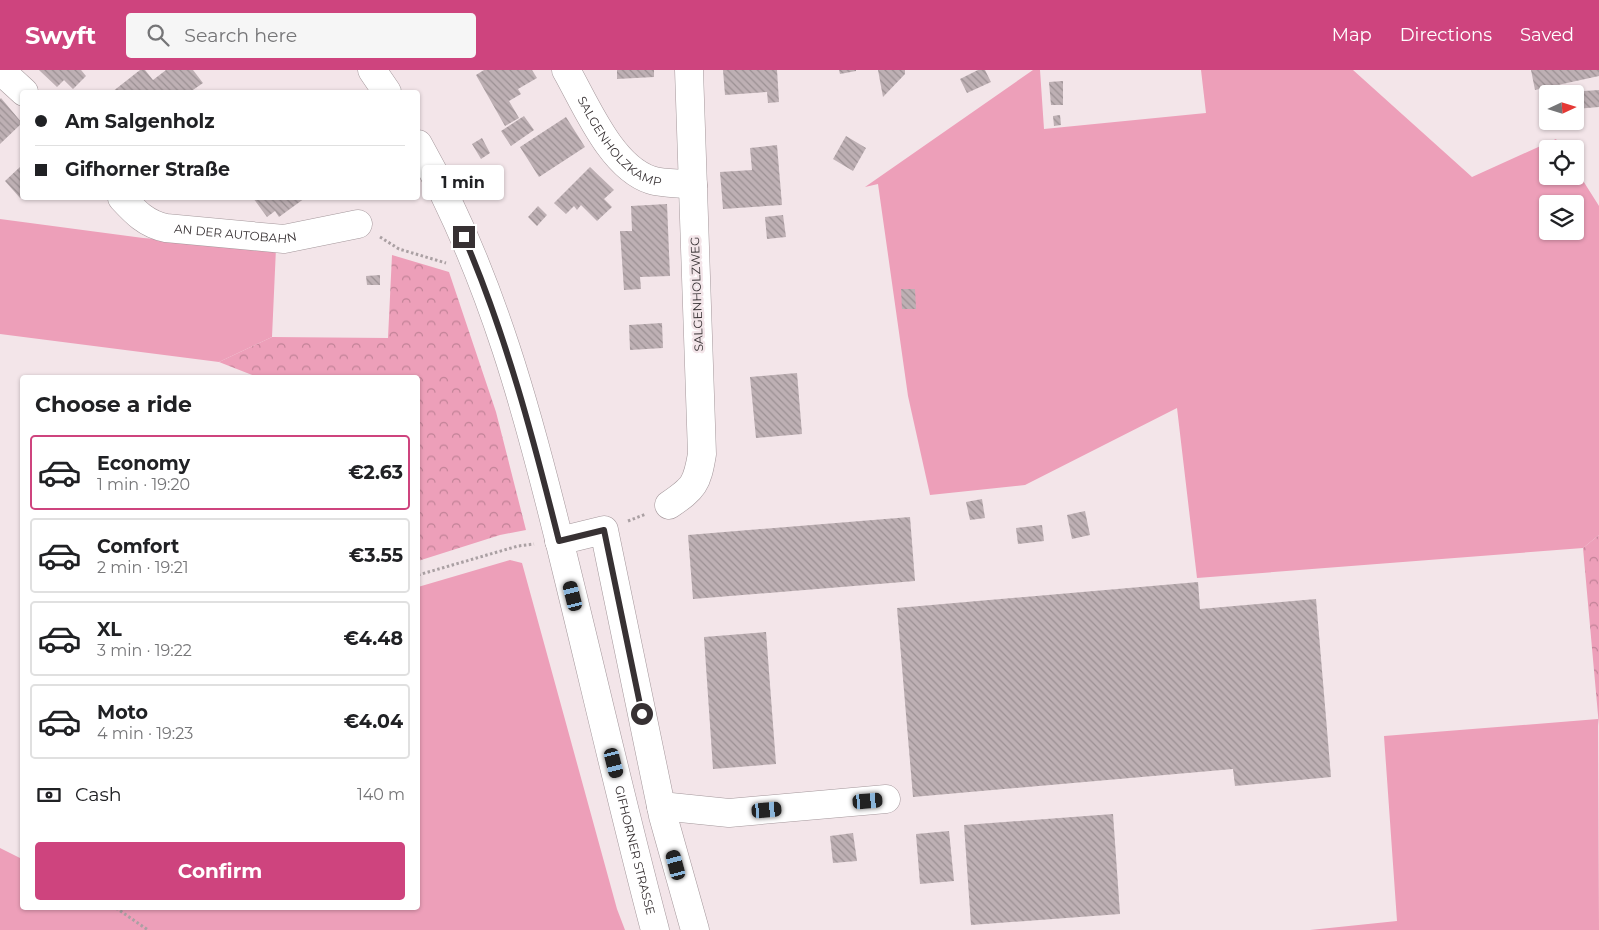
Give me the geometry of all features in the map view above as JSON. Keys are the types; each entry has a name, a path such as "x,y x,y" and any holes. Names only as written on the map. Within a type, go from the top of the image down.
{"street":[{"path":"0,70 22,90"},
{"path":"372,70 386,90"},
{"name":"SALGENHOLZKAMP","path":"566,70 615,154 639,174 652,180 693,185"},
{"name":"SALGENHOLZWEG","path":"669,505 687,492 698,478 702,454 689,70"},
{"name":"GIFHORNER STRASSE","path":"420,148 456,219 480,274 504,341 531,429 655,930"},
{"name":"AN DER AUTOBAHN","path":"124,200 144,220 154,226 166,228 284,239 358,224"},
{"path":"559,541 604,530 661,806 695,930"},
{"path":"661,806 729,813 886,799"}],"path":[{"path":"358,224 399,249 480,274"},
{"path":"604,530 669,505"},
{"path":"420,574 518,546 559,541"},
{"path":"119,910 148,930"}],"green space":[{"path":"1033,70 1040,70 1044,129 1206,113 1201,70 1353,70 1472,177 1539,147 1539,185 1584,185 1584,182 1599,206 1599,535 1583,548 1197,578 1177,408 1025,485 930,495 908,396 878,184 865,187"},
{"path":"0,219 143,238 276,248 272,337 219,362 0,334"},
{"path":"392,255 449,272 496,412 526,530 500,535 420,560 420,375 252,375 219,362 272,337 388,338"},
{"path":"1599,535 1599,726 1583,548"},
{"path":"510,560 522,563 617,909 625,930 0,930 0,848 20,858 20,910 420,910 420,586"},
{"path":"1598,719 1599,930 1310,930 1397,921 1384,736"}],"building":[{"path":"39,70 81,70 86,76 73,89 64,80 57,87"},
{"path":"140,70 145,70 153,80 166,70 193,70 203,83 193,90 115,90"},
{"path":"484,70 532,70 537,78 518,89 521,94 509,101 519,118 505,126 476,75"},
{"path":"617,70 654,70 654,77 617,79"},
{"path":"723,70 777,70 779,102 768,103 767,92 725,95"},
{"path":"839,70 856,70 856,71 840,74"},
{"path":"878,70 905,70 905,74 883,97"},
{"path":"978,70 985,70 991,82 967,93 960,79"},
{"path":"1531,70 1599,70 1599,76 1558,85 1539,85 1539,89 1535,90"},
{"path":"1063,81 1063,105 1051,105 1049,82"},
{"path":"1599,90 1599,107 1584,108 1584,91"},
{"path":"0,99 20,121 20,125 0,144"},
{"path":"1060,115 1061,125 1054,126 1053,116"},
{"path":"524,116 534,130 511,146 501,131"},
{"path":"566,117 585,147 539,177 520,147"},
{"path":"846,136 866,148 853,171 833,159"},
{"path":"482,138 490,153 481,159 472,144"},
{"path":"777,145 782,205 723,209 720,172 752,170 750,148"},
{"path":"20,167 20,198 5,181"},
{"path":"590,167 614,190 604,199 612,207 597,221 581,205 577,210 574,206 566,214 554,203"},
{"path":"254,200 302,200 279,217 275,211 267,217"},
{"path":"667,204 670,276 640,277 641,289 624,290 620,231 632,231 631,206"},
{"path":"538,206 547,215 537,226 528,217"},
{"path":"783,215 786,237 767,239 765,217"},
{"path":"380,275 380,285 367,285 366,276"},
{"path":"901,289 915,289 916,309 902,309"},
{"path":"662,323 663,348 630,350 629,325"},
{"path":"797,373 802,434 756,438 750,377"},
{"path":"982,499 985,518 970,520 966,502"},
{"path":"1085,511 1090,535 1072,539 1067,515"},
{"path":"910,517 915,581 693,599 688,535"},
{"path":"1042,525 1044,541 1018,544 1016,528"},
{"path":"1198,582 1200,609 1316,599 1331,777 1235,786 1233,769 913,797 897,608"},
{"path":"766,632 776,764 713,769 704,637"},
{"path":"1113,814 1120,914 971,925 964,825"},
{"path":"949,831 954,881 920,884 916,834"},
{"path":"853,833 857,861 833,863 830,836"}],"route":[{"path":"464,237 480,274 504,341 531,429 559,541 604,530 642,714"}]}
